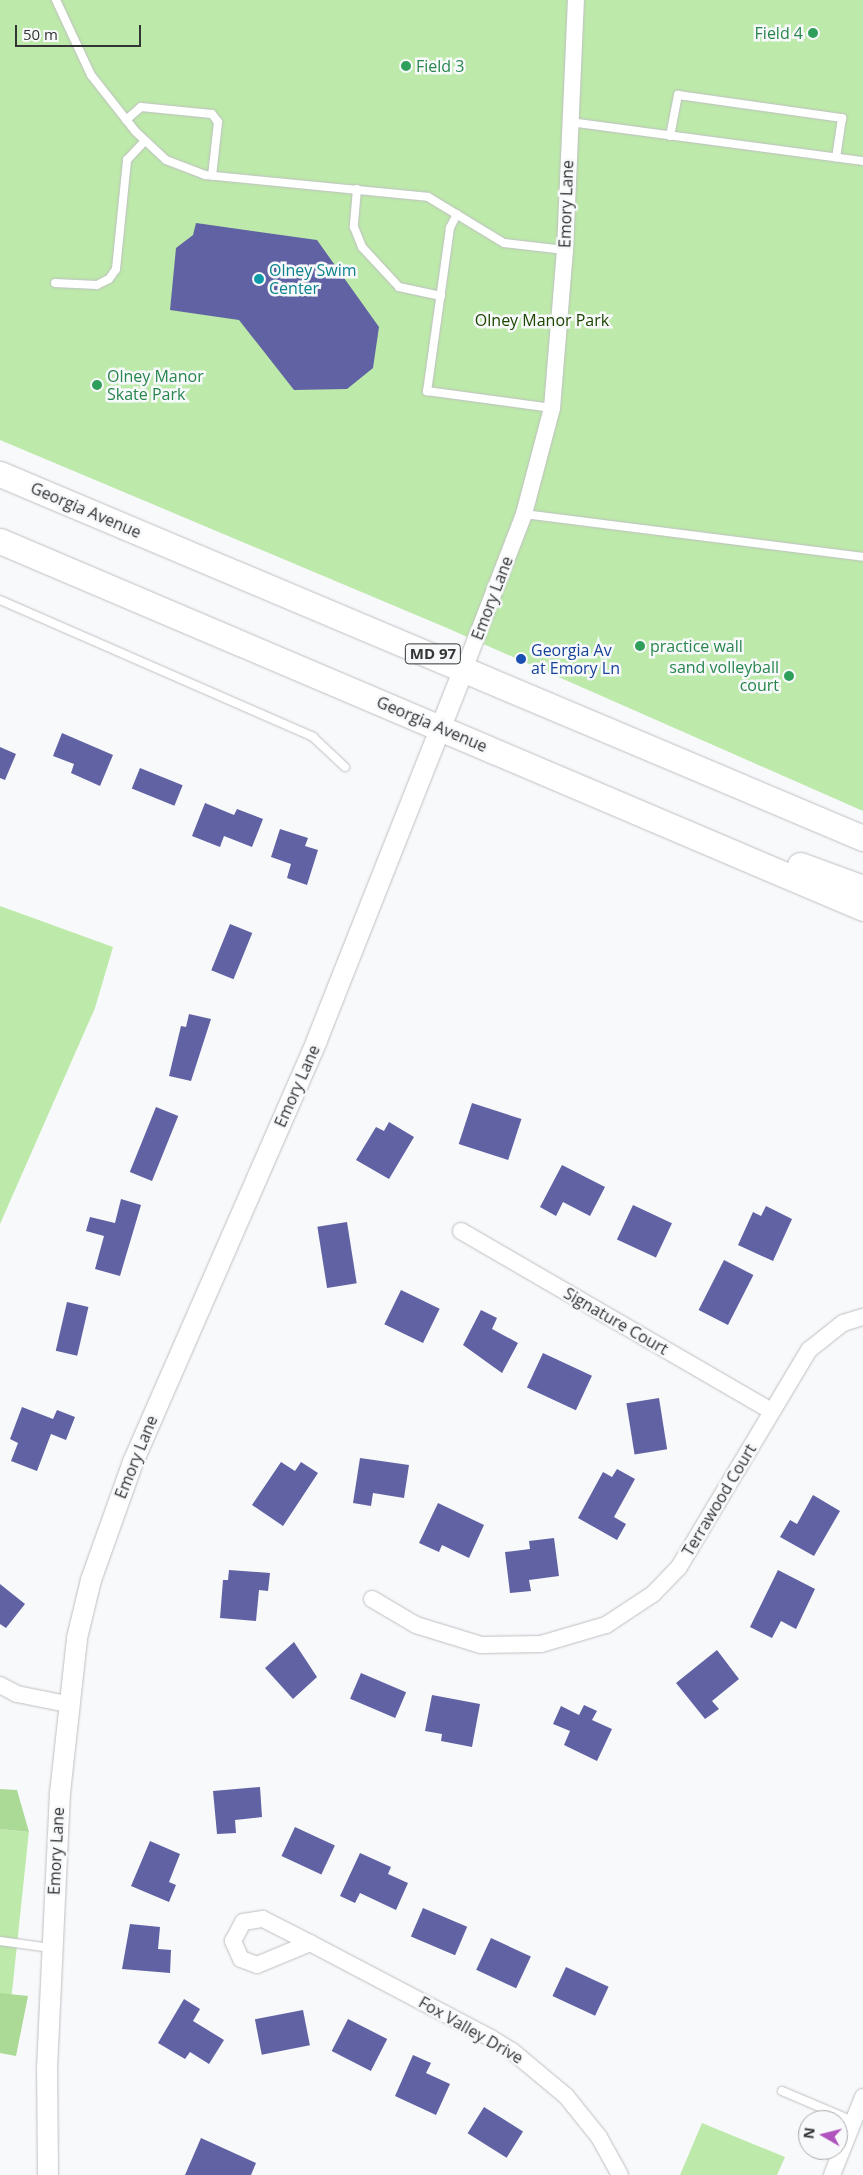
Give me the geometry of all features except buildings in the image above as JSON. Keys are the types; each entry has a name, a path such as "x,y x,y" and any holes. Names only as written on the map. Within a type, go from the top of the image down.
{"main road":[{"name":"Georgia Avenue","path":"0,474 465,667 863,838"},
{"name":"Georgia Avenue","path":"0,541 773,870 803,864 863,903"}],"street":[{"name":"Emory Lane","path":"48,2175 51,1948 67,1704 77,1638 110,1523 317,1040 524,514 552,408 565,250 569,122 576,0"},
{"name":"Signature Court","path":"462,1231 771,1411"},
{"name":"Terrawood Court","path":"372,1599 416,1625 481,1645 541,1644 606,1625 653,1594 679,1567 710,1522 771,1411 809,1350 843,1323 863,1318"},
{"path":"0,1685 17,1694 67,1704"},
{"name":"Fox Valley Drive","path":"310,1943 491,2038 530,2064 584,2118 620,2175"},
{"path":"832,2175 858,2124 863,2097"}],"lane":[{"path":"56,0 76,52 144,142 166,160 212,176 428,197 504,243 565,250"},
{"path":"670,136 678,95 842,118 836,158"},
{"path":"126,120 142,107 212,114 218,122 212,176"},
{"path":"569,122 863,161"},
{"path":"55,283 97,285 109,280 116,269 127,160 144,142"},
{"path":"357,189 354,227 362,247 399,287 441,296"},
{"path":"457,214 450,228 427,390 552,408"},
{"path":"524,514 863,557"},
{"path":"0,600 313,737 345,767"},
{"path":"0,1941 51,1948"},
{"path":"782,2091 858,2124"}],"green space":[{"name":"Olney Manor Park","path":"0,0 863,0 863,811 447,628 0,440"},
{"path":"0,906 113,947 95,1008 0,1224"},
{"path":"0,1789 17,1790 29,1832 0,1829"},
{"path":"0,1829 29,1832 12,1995 0,1994"},
{"path":"0,1993 28,1996 16,2056 0,2053"},
{"path":"702,2123 785,2157 777,2175 680,2175"}],"place":[{"name":"Field 4","path":"813,33"},
{"name":"Field 3","path":"406,66"},
{"name":"Olney Swim Center","path":"259,279"},
{"name":"Olney Manor Skate Park","path":"97,385"},
{"name":"practice wall","path":"640,646"},
{"name":"Georgia Av at Emory Ln","path":"521,659"},
{"name":"sand volleyball court","path":"789,676"}]}
